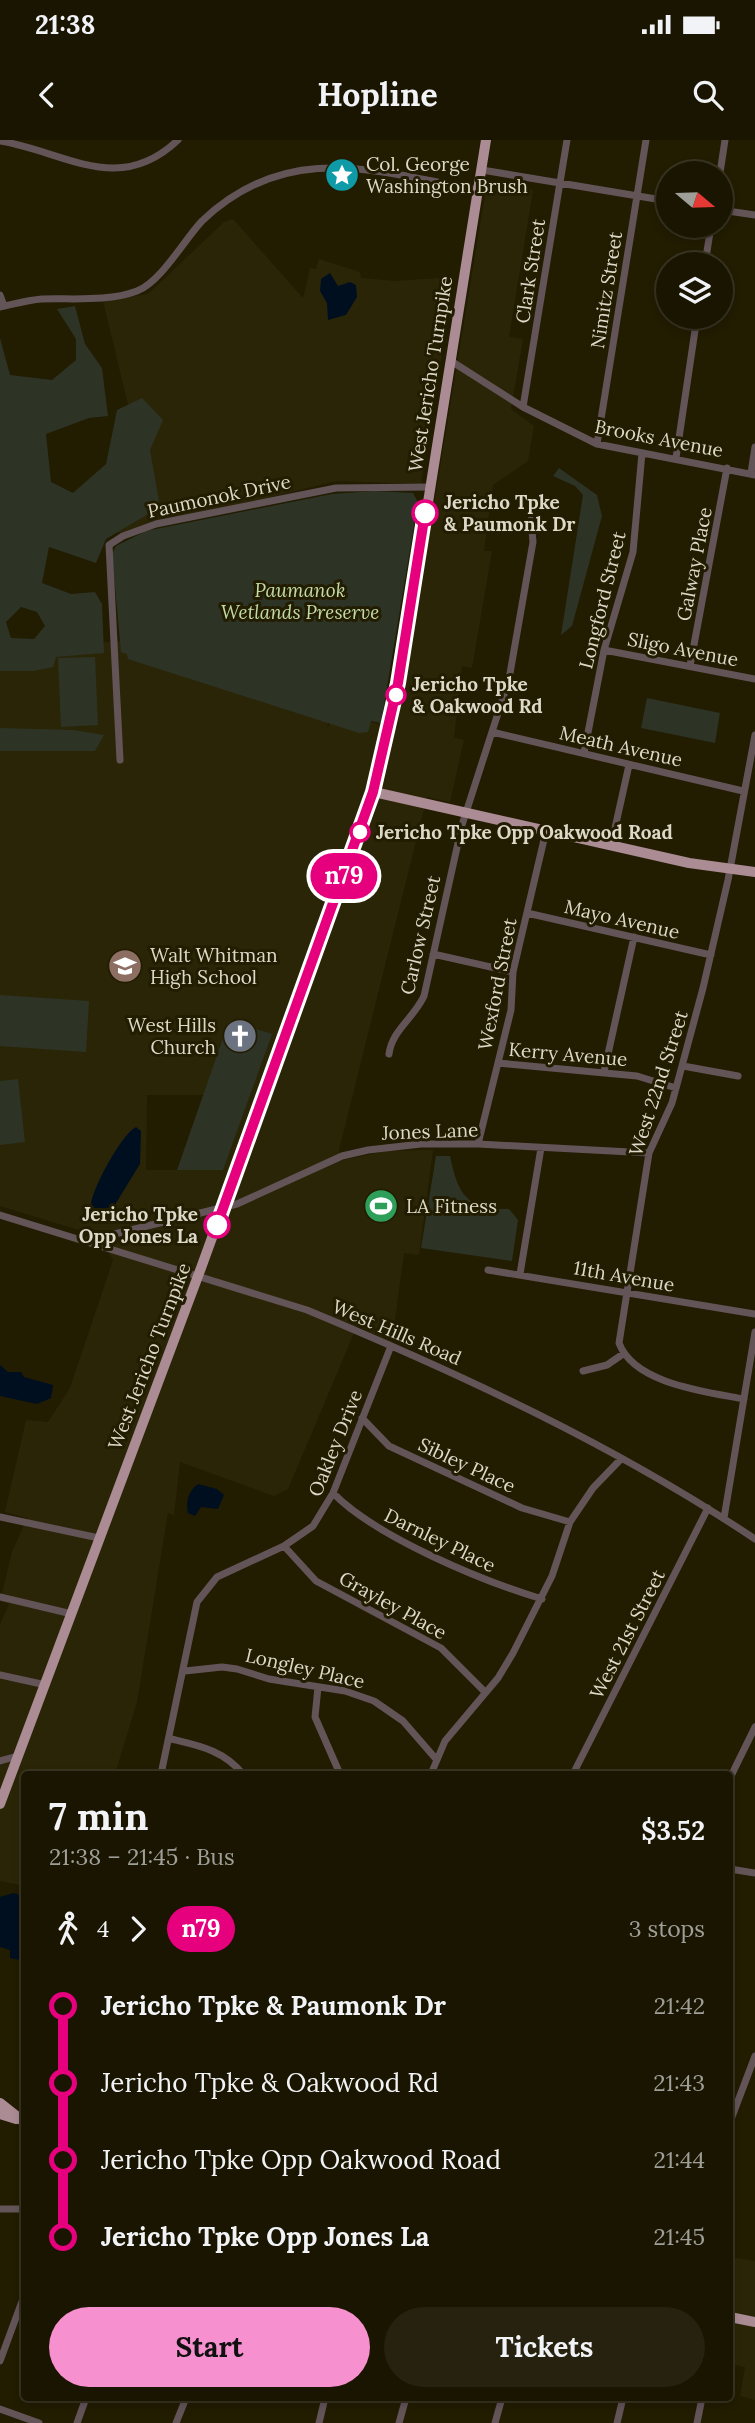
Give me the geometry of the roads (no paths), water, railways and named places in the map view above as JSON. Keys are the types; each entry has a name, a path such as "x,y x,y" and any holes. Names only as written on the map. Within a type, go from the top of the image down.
{"main road":[{"name":"West Jericho Turnpike","path":"0,1804 224,1206 384,755 405,646 486,140"},
{"path":"373,792 611,846 755,872"},
{"path":"0,2103 21,2120"},
{"path":"0,2114 21,2121"},
{"path":"733,2318 755,2322"}],"street":[{"path":"0,141 102,169 141,163 178,140"},
{"name":"Clark Street","path":"523,407 567,140"},
{"name":"Nimitz Street","path":"597,444 646,140"},
{"path":"722,161 725,140"},
{"path":"0,295 2,307 38,299 103,297 139,290 158,275 184,240 227,199 275,173 341,164 478,190"},
{"path":"482,170 656,199"},
{"path":"733,212 755,215"},
{"path":"676,458 695,329"},
{"name":"Brooks Avenue","path":"451,361 523,407 597,444 753,474"},
{"path":"753,474 755,447"},
{"name":"Longford Street","path":"584,753 604,650 633,552 642,453"},
{"name":"Galway Place","path":"690,666 727,468"},
{"name":"Paumonok Drive","path":"120,760 109,545 123,536 156,524 336,488 429,488"},
{"name":"Carlow Street","path":"389,1054 390,1041 419,1007 466,813 516,650 533,542 531,520"},
{"name":"Sligo Avenue","path":"604,650 755,679"},
{"name":"Meath Avenue","path":"492,732 743,791"},
{"name":"West 22nd Street","path":"623,1354 619,1343 649,1153 676,1088 711,955 755,735"},
{"path":"611,846 629,765"},
{"name":"Wexford Street","path":"478,1144 511,1010 513,972 546,831"},
{"name":"Mayo Avenue","path":"527,913 711,955"},
{"path":"604,1072 634,937"},
{"path":"433,954 513,972"},
{"name":"Kerry Avenue","path":"498,1063 638,1076 676,1088"},
{"path":"682,1066 738,1076"},
{"name":"Jones Lane","path":"85,1242 249,1200 355,1152 421,1144 478,1144 649,1153"},
{"path":"520,1274 541,1148"},
{"name":"West Hills Road","path":"0,1215 307,1310 391,1346 496,1393 708,1508 755,1539"},
{"name":"11th Avenue","path":"488,1270 755,1314"},
{"path":"724,1518 755,1332"},
{"name":"Oakley Drive","path":"162,1771 185,1671 192,1618 205,1588 231,1569 284,1546 313,1526 333,1493 391,1346"},
{"path":"583,1371 607,1365 623,1354 633,1364 680,1387 744,1399"},
{"name":"Sibley Place","path":"362,1418 389,1446 522,1508 570,1522"},
{"path":"432,1771 445,1741 506,1666 542,1599 570,1522 593,1488 620,1460"},
{"name":"Darnley Place","path":"333,1493 361,1518 404,1540 487,1581 542,1599"},
{"name":"West 21st Street","path":"575,1771 708,1508"},
{"path":"0,1517 99,1538"},
{"name":"Grayley Place","path":"284,1546 316,1581 441,1648 485,1692"},
{"path":"0,1597 72,1614"},
{"name":"Longley Place","path":"185,1671 222,1667 269,1679 345,1691 389,1710 403,1721 436,1759"},
{"path":"0,1675 46,1685"},
{"path":"318,1687 315,1717 339,1771"},
{"path":"733,1772 755,1727"},
{"path":"171,1740 211,1748 231,1759 241,1771"},
{"path":"0,1761 19,1756"},
{"path":"733,1869 755,1873"},
{"path":"733,2114 755,2056"},
{"path":"0,2209 21,2209"},
{"path":"0,2361 21,2304"},
{"path":"77,2423 85,2401"},
{"path":"176,2423 185,2401"},
{"path":"319,2423 324,2401"},
{"path":"399,2423 404,2401"},
{"path":"495,2423 501,2401"},
{"path":"618,2423 622,2401"},
{"path":"697,2423 701,2401"},
{"path":"0,2409 39,2423"}],"water":[{"path":"330,273 338,286 350,282 356,285 357,297 346,315 328,320 327,303 320,291 321,279"},
{"path":"136,1127 141,1131 140,1164 113,1208 94,1208 91,1203 93,1195 103,1174 123,1140"},
{"path":"0,1365 8,1372 21,1372 24,1377 53,1385 51,1398 37,1404 0,1396"},
{"path":"198,1484 217,1489 224,1495 218,1509 201,1507 195,1516 188,1513 187,1505 190,1493"},
{"path":"13,1893 21,1895 21,1960 10,1958 10,1950 0,1947 0,1897"}],"place":[{"name":"Col. George Washington Brush","path":"342,175"},
{"name":"Jericho Tpke & Paumonk Dr","path":"425,513"},
{"name":"Jericho Tpke & Oakwood Rd","path":"396,695"},
{"name":"Jericho Tpke Opp Oakwood Road","path":"360,832"},
{"name":"Walt Whitman High School","path":"125,966"},
{"name":"West Hills Church","path":"240,1036"},
{"name":"LA Fitness","path":"381,1206"},
{"name":"Jericho Tpke Opp Jones La","path":"217,1225"}],"park label":[{"name":"Paumanok Wetlands Preserve","path":"300,601"}]}
